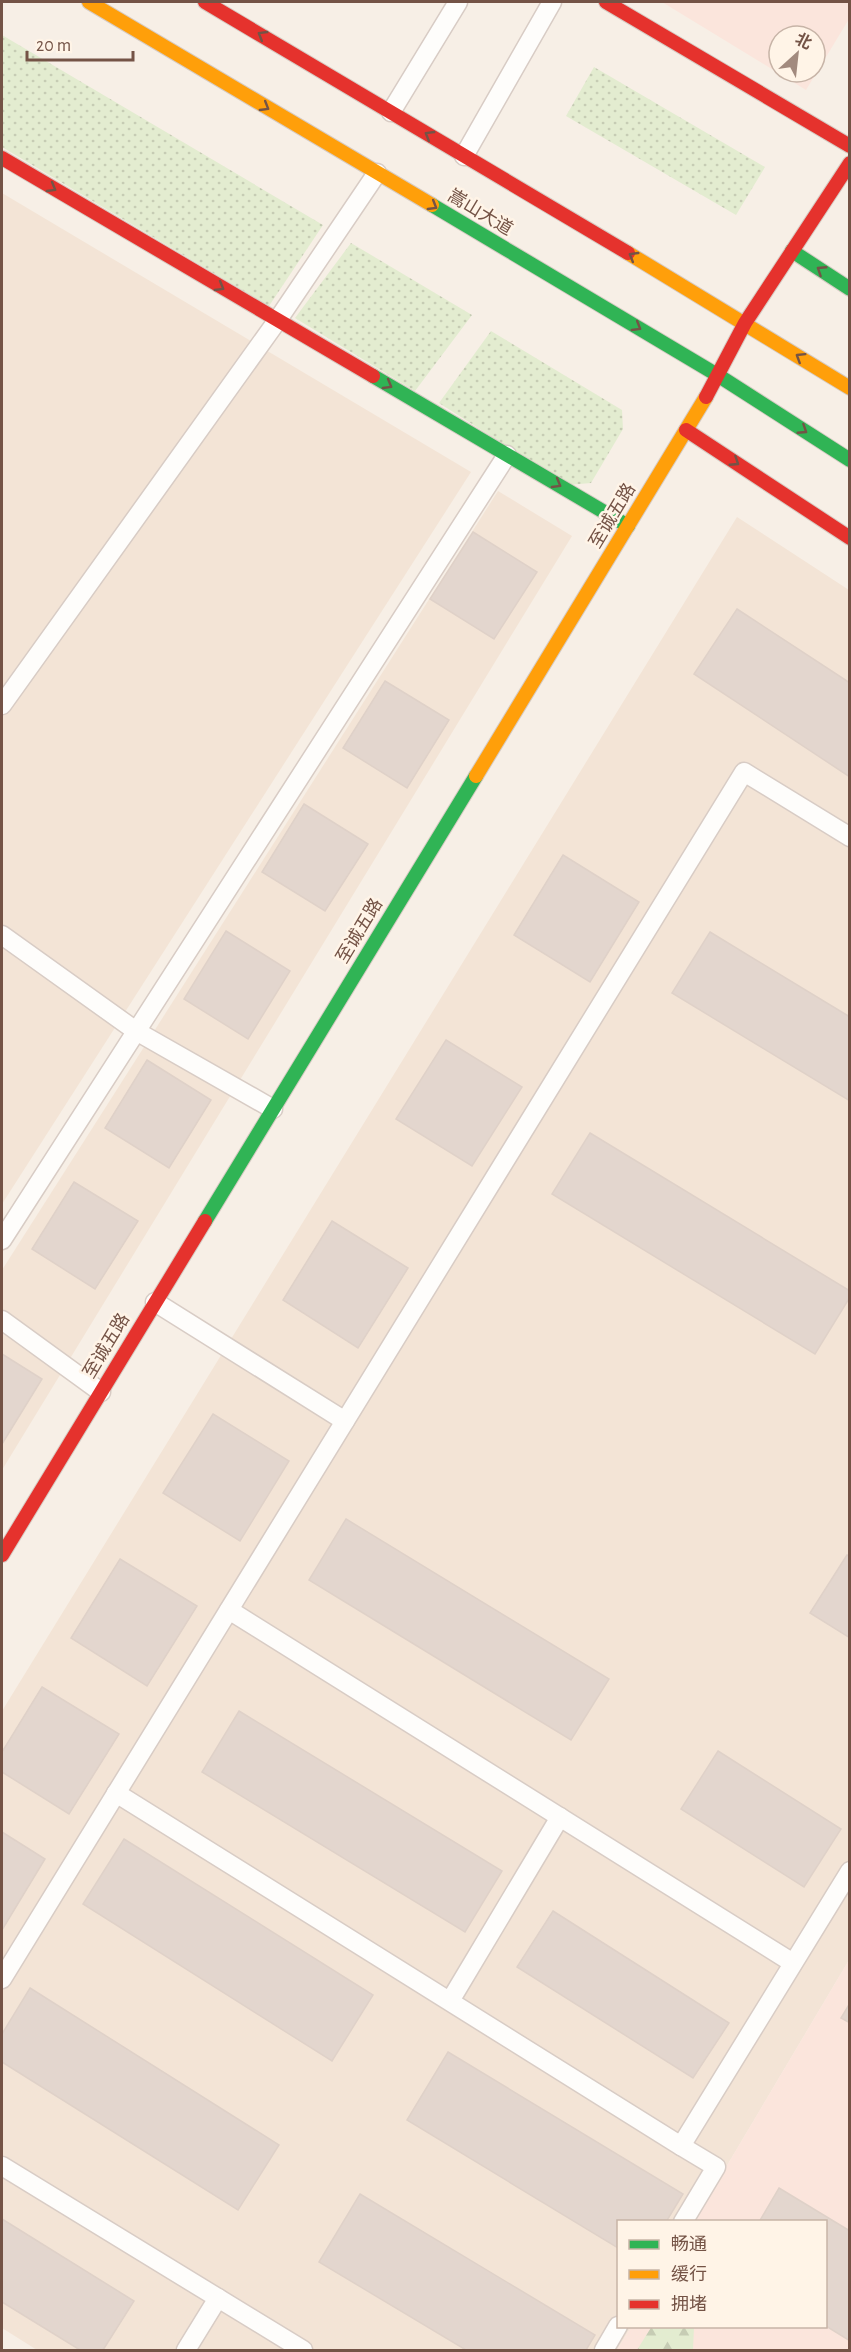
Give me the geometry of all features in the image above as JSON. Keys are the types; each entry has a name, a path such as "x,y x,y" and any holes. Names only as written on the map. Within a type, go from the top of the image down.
{"main road":[{"name":"嵩山大道","path":"89,2 719,376 849,460"},
{"path":"205,2 745,323 849,388"},
{"path":"606,2 849,146"},
{"path":"2,159 628,526"},
{"name":"至诚五路","path":"2,1555 719,376 745,323 849,163"},
{"path":"792,251 849,289"},
{"path":"686,430 849,538"}],"lane":[{"path":"391,112 458,2"},
{"path":"464,156 552,2"},
{"path":"2,705 278,321 377,173"},
{"path":"2,1240 507,455"},
{"path":"2,1979 744,772 849,837"},
{"path":"2,935 136,1031 273,1108"},
{"path":"155,1302 345,1421"},
{"path":"2,1320 101,1392"},
{"path":"229,1610 793,1963"},
{"path":"116,1793 716,2167 684,2220"},
{"path":"450,2001 560,1817"},
{"path":"681,2145 849,1871"},
{"path":"2,2166 303,2350"},
{"path":"186,2350 218,2298"},
{"path":"604,2350 617,2328"}],"shaded area":[{"path":"662,2 849,2 849,19 827,55 827,24 767,24 767,66"},
{"path":"796,84 810,84 806,90"},
{"path":"2,193 471,472 2,1204"},
{"path":"498,491 572,536 2,1470 2,1270"},
{"path":"737,517 849,590 849,1960 695,2220 617,2220 617,2328 630,2328 617,2350 37,2350 2,2328 2,1711"},
{"path":"849,1960 849,2350 617,2350 630,2328 827,2328 827,2220 695,2220"}],"green space":[{"path":"2,35 323,225 269,306 2,147"},
{"path":"594,67 765,167 736,215 566,116"},
{"path":"351,243 472,315 415,391 295,318"},
{"path":"491,331 622,410 623,429 591,483 568,485 439,403"},
{"path":"651,2328 694,2328 693,2350 637,2350"}],"building":[{"path":"473,532 537,572 494,639 430,599"},
{"path":"737,609 850,683 850,777 694,674"},
{"path":"385,681 449,720 407,788 343,748"},
{"path":"304,804 368,844 325,911 262,872"},
{"path":"563,855 639,902 590,982 514,935"},
{"path":"226,931 290,971 248,1039 184,999"},
{"path":"710,932 850,1017 850,1101 672,993"},
{"path":"446,1040 522,1087 472,1166 396,1119"},
{"path":"147,1060 211,1100 169,1168 105,1128"},
{"path":"590,1133 850,1291 850,1297 815,1354 552,1194"},
{"path":"74,1182 138,1221 95,1289 32,1249"},
{"path":"332,1221 408,1268 358,1348 283,1300"},
{"path":"2,1354 42,1379 2,1444"},
{"path":"213,1414 289,1461 240,1541 163,1493"},
{"path":"346,1519 609,1679 571,1740 309,1580"},
{"path":"847,1555 850,1556 850,1638 810,1613"},
{"path":"120,1559 197,1606 147,1686 71,1638"},
{"path":"42,1687 119,1734 69,1814 2,1772 2,1752"},
{"path":"239,1711 502,1871 465,1932 202,1772"},
{"path":"718,1751 841,1829 804,1887 681,1809"},
{"path":"2,1832 45,1859 2,1930"},
{"path":"124,1839 373,1995 332,2061 83,1904"},
{"path":"553,1911 729,2023 693,2078 517,1967"},
{"path":"30,1988 279,2145 238,2210 2,2062 2,2034"},
{"path":"850,2003 850,2023 841,2018"},
{"path":"448,2052 683,2194 667,2220 617,2220 617,2247 407,2120"},
{"path":"779,2188 850,2231 850,2341 827,2327 827,2220 760,2220"},
{"path":"360,2194 595,2335 586,2350 466,2350 319,2262"},
{"path":"2,2219 134,2301 103,2350 80,2350 2,2302"}],"traffic: fast":[{"path":"432,205 719,376 850,460"},
{"path":"792,251 850,289"},
{"path":"373,376 628,526"},
{"path":"205,1221 476,776"}],"traffic: slow":[{"path":"89,2 432,205"},
{"path":"628,253 850,388"},
{"path":"476,776 706,397"}],"traffic: jam":[{"path":"205,2 628,253"},
{"path":"606,2 850,146"},
{"path":"2,158 373,376"},
{"path":"706,397 745,323 850,163"},
{"path":"686,430 850,538"},
{"path":"2,1555 205,1221"}]}
